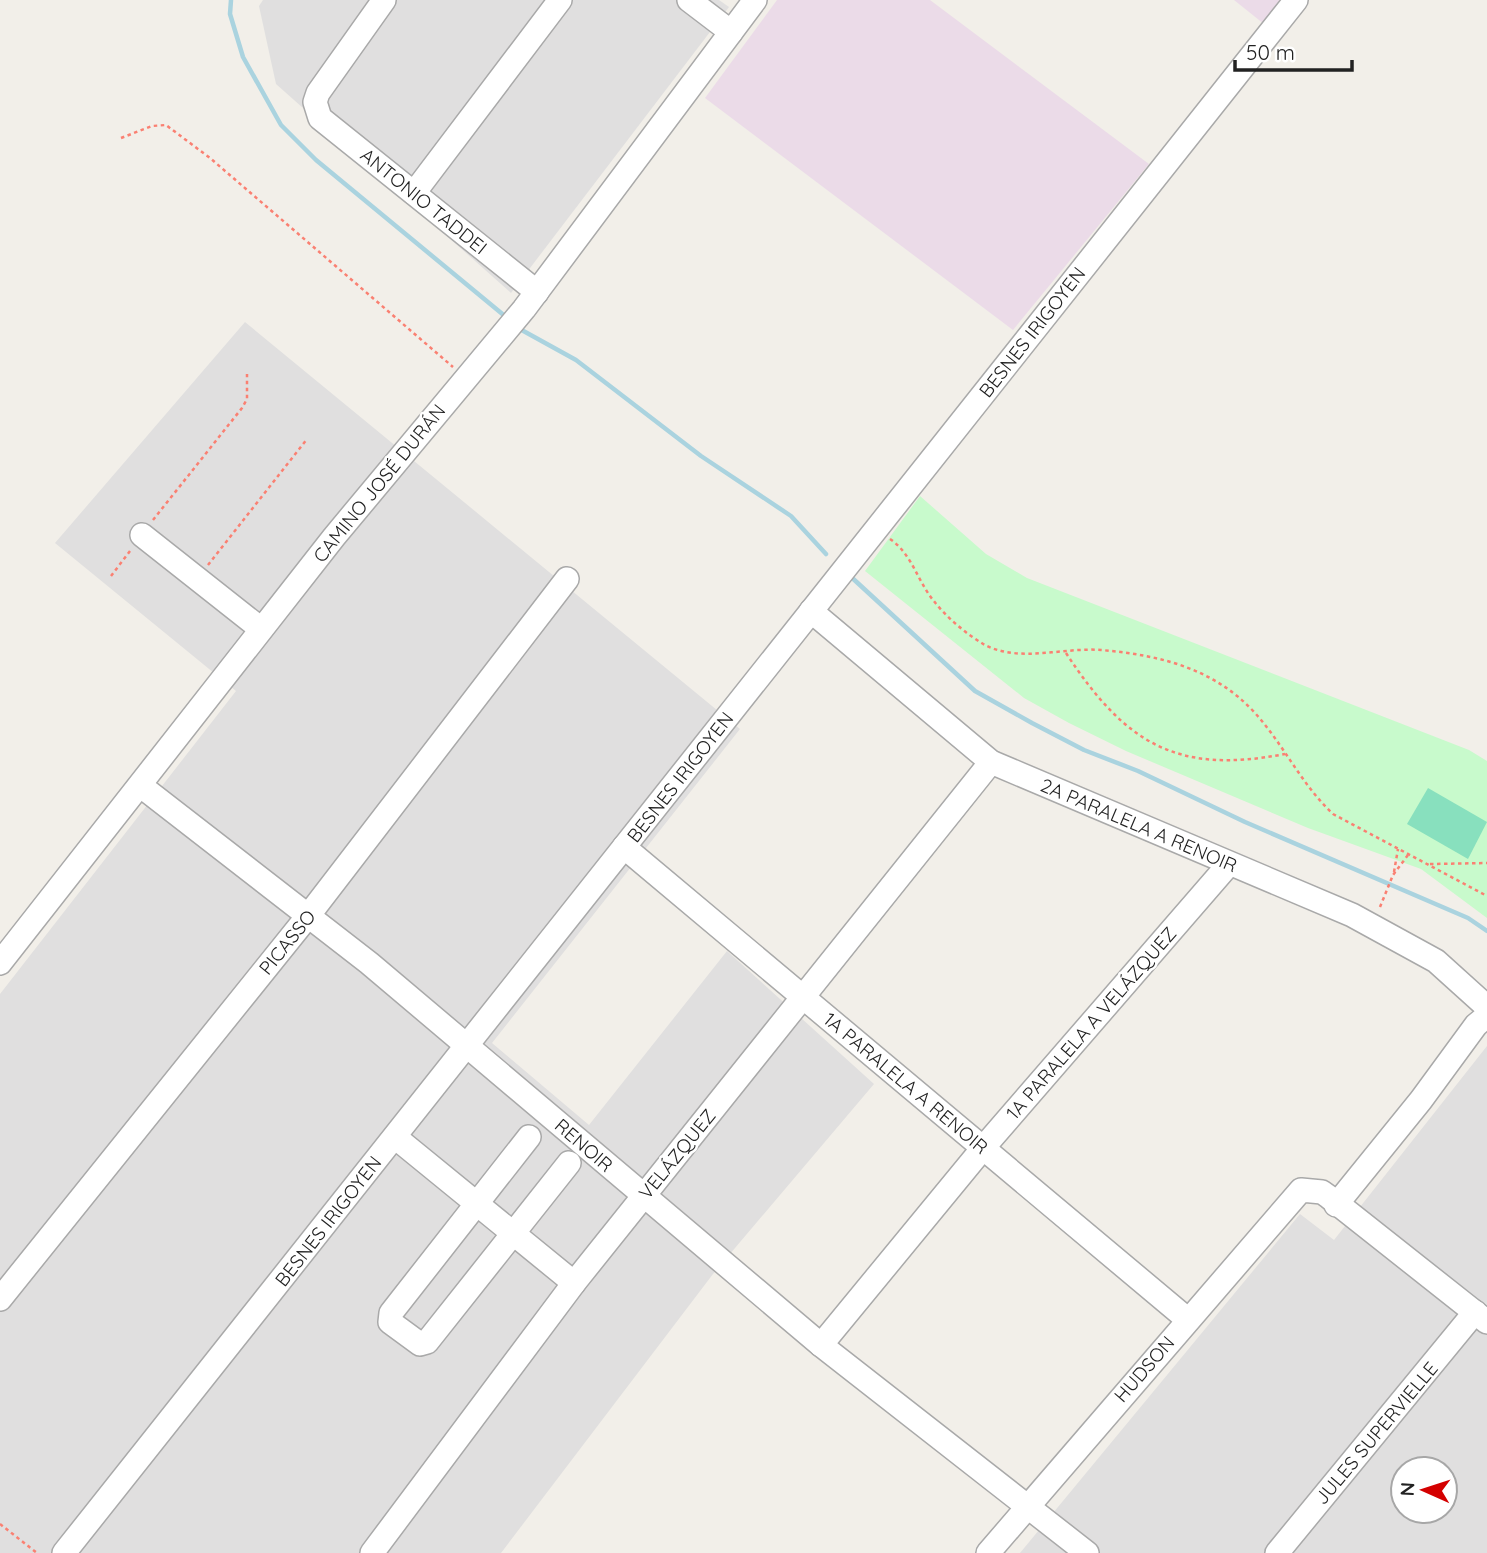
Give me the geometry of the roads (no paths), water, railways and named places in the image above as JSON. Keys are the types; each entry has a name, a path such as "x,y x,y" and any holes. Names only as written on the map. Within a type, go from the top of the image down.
{"street":[{"name":"ANTONIO TADDEI","path":"384,0 318,93 316,106 320,118 414,193 530,300"},
{"path":"414,193 561,0"},
{"path":"689,0 731,32"},
{"name":"CAMINO JOSÉ DURÁN","path":"0,963 141,786 261,629 530,300 755,0"},
{"name":"BESNES IRIGOYEN","path":"64,1553 1296,0"},
{"path":"142,535 261,629"},
{"name":"PICASSO","path":"0,1299 308,916 567,579"},
{"name":"2A PARALELA A RENOIR","path":"811,611 991,762 1352,915 1436,961 1487,1006"},
{"name":"VELÁZQUEZ","path":"372,1553 573,1283 991,762"},
{"name":"RENOIR","path":"141,786 468,1044 643,1197 821,1345 1087,1553"},
{"name":"1A PARALELA A RENOIR","path":"624,847 1187,1319"},
{"name":"1A PARALELA A VELÁZQUEZ","path":"821,1345 983,1148 1229,864"},
{"path":"1481,1317 1336,1205 1422,1100 1476,1025 1487,1017"},
{"path":"395,1137 573,1283"},
{"path":"529,1137 391,1313 390,1322 419,1344 427,1342 569,1163"},
{"name":"HUDSON","path":"988,1553 1285,1205 1304,1190 1322,1192 1336,1205"},
{"name":"JULES SUPERVIELLE","path":"1277,1553 1481,1317"}],"waterway":[{"path":"231,0 230,14 243,57 281,125 316,160 506,317"},
{"path":"518,328 576,360 701,456 791,516 826,554"},
{"path":"849,575 975,691 1032,723 1084,750 1138,771 1245,822 1468,918 1487,931"}]}
